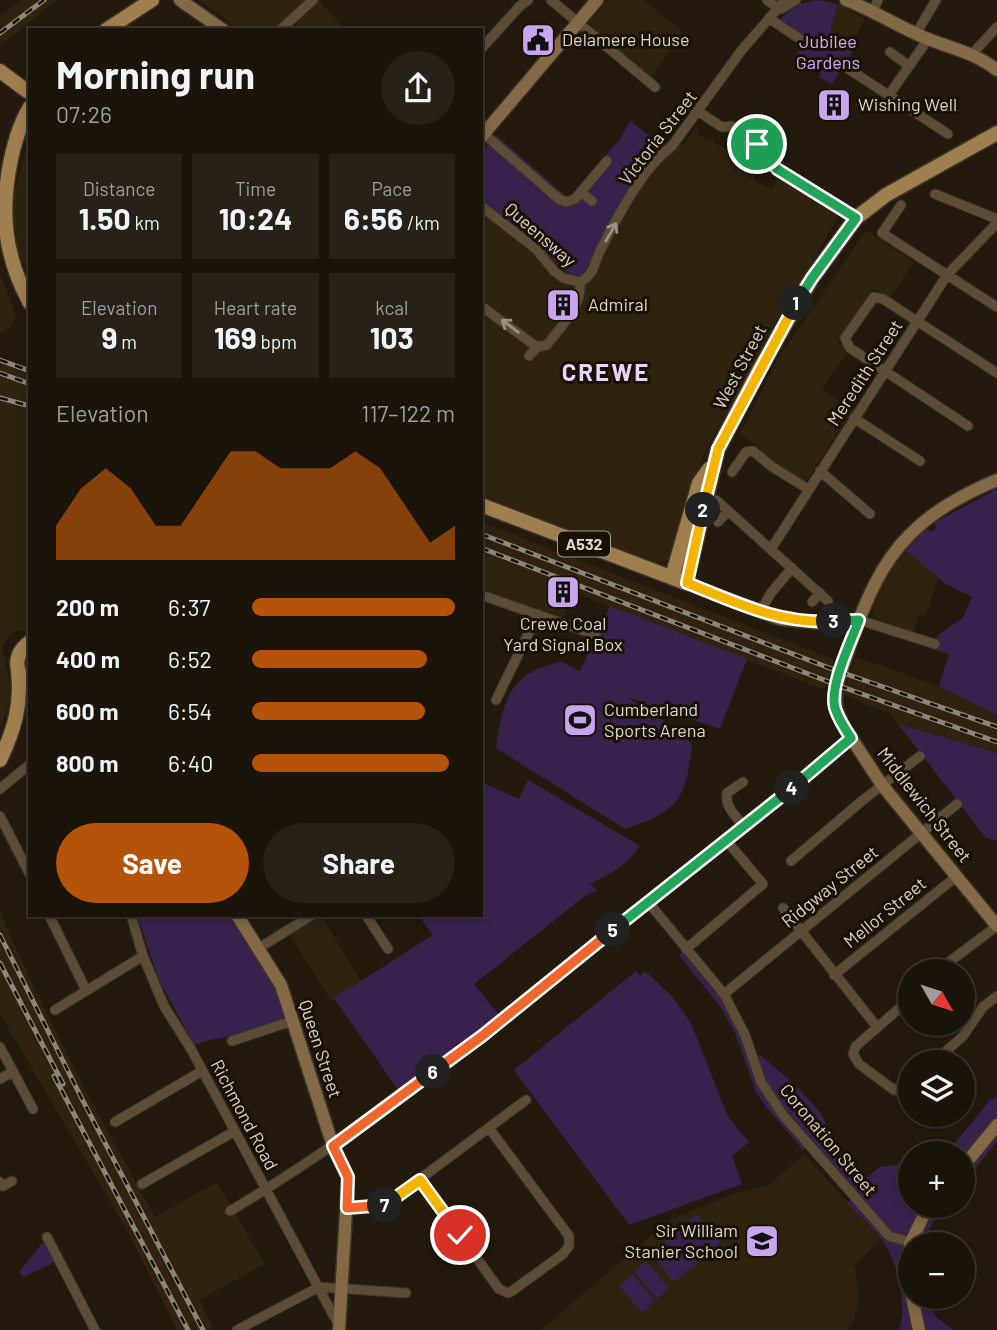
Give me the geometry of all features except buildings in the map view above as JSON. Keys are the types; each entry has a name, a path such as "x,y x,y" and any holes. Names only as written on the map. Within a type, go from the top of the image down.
{"main road":[{"path":"109,28 152,0"},
{"path":"0,71 28,96"},
{"path":"28,100 13,148 3,216 9,255 28,298"},
{"name":"West Street","path":"679,580 699,483 712,465 792,310 812,278 856,218 886,195 997,133"},
{"name":"A532","path":"483,506 679,580"},
{"path":"18,713 18,654 28,644"},
{"path":"18,672 28,683"},
{"path":"0,760 18,713 28,699"}],"street":[{"path":"180,0 220,28"},
{"path":"282,28 313,0"},
{"path":"483,47 528,0"},
{"path":"551,0 655,87"},
{"path":"597,0 483,136 566,202 575,199 607,161"},
{"path":"767,0 779,9"},
{"name":"Victoria Street","path":"529,356 537,347 547,345 575,307 581,295 580,282 592,274 600,252 642,179 660,155 672,146 741,51 785,0"},
{"name":"Victoria Street","path":"779,9 796,0"},
{"path":"846,0 916,34 985,60 997,70"},
{"path":"872,13 878,0"},
{"path":"916,34 936,0"},
{"path":"770,19 803,41"},
{"path":"972,54 997,27"},
{"path":"889,95 929,39"},
{"path":"890,52 909,66"},
{"path":"847,68 948,134"},
{"path":"699,112 722,127 732,126 757,144 777,169 856,218"},
{"path":"581,192 592,201"},
{"path":"935,194 997,221"},
{"path":"901,205 882,233 997,307"},
{"name":"Queensway","path":"483,208 539,252 554,271 570,281 580,282"},
{"name":"Meredith Street","path":"771,549 947,275 997,221"},
{"path":"968,426 850,348 845,338 874,297 883,299 997,373"},
{"path":"483,307 537,347"},
{"path":"854,418 920,461"},
{"path":"732,472 738,454 753,451 771,466 808,489"},
{"path":"820,471 870,514"},
{"name":"Middlewich Street","path":"997,480 971,491 923,521 889,557 872,587 859,620 834,699 835,709 851,738 882,785 997,926"},
{"path":"716,500 828,601"},
{"path":"718,522 728,511"},
{"path":"760,612 771,593 792,568"},
{"path":"679,580 780,619 820,622 859,620 935,643"},
{"path":"812,602 820,593"},
{"path":"483,596 596,635"},
{"path":"496,699 538,614"},
{"path":"230,1211 333,1146 482,1036 851,738"},
{"path":"791,862 920,755"},
{"path":"2,788 28,766"},
{"path":"743,782 727,793 726,799 727,806 744,827"},
{"name":"Ridgway Street","path":"724,994 957,804"},
{"path":"0,816 28,871"},
{"path":"687,949 762,884 726,840"},
{"name":"Mellor Street","path":"834,975 957,876"},
{"name":"Coronation Street","path":"648,902 724,994 746,1035 761,1082 783,1115 889,1236 898,1239"},
{"path":"783,908 877,1027"},
{"path":"51,917 86,990"},
{"name":"Richmond Road","path":"132,917 143,956 164,1006 235,1131 340,1329"},
{"name":"Queen Street","path":"238,917 281,985 333,1146 348,1177 340,1329"},
{"path":"259,948 309,917"},
{"path":"367,917 388,949"},
{"path":"953,959 997,926"},
{"path":"55,1010 143,956"},
{"path":"948,1050 983,1007 997,996"},
{"path":"898,1009 856,1046 853,1054 859,1064 894,1090 898,1088"},
{"path":"232,1041 292,1021"},
{"path":"0,1047 33,1109"},
{"path":"115,1122 202,1071"},
{"path":"0,1079 12,1072"},
{"path":"347,1208 385,1205 526,1100"},
{"path":"975,1152 997,1125"},
{"path":"420,1180 499,1289 508,1293 512,1291 563,1254 569,1247 569,1236 489,1128"},
{"path":"142,1184 235,1131"},
{"path":"47,1237 95,1330"},
{"path":"237,1330 319,1287 406,1293"},
{"path":"915,1309 919,1330"}],"shaded area":[{"path":"22,0 57,0 0,46 0,16"},
{"path":"199,0 308,0 277,28 233,28 224,17"},
{"path":"319,0 341,25 338,28 299,28 295,23"},
{"path":"608,0 644,0 683,32 650,79 588,23"},
{"path":"838,4 865,19 852,42 830,30"},
{"path":"696,125 698,134 757,172 753,179 771,190 778,179 815,198 835,211 838,217 704,453 676,551 669,560 657,563 483,497 483,203 573,275 648,164 664,147 685,144"},
{"path":"28,141 28,274 19,254 14,222 14,195"},
{"path":"866,230 914,262 890,298 873,288 837,342 849,350 822,389 853,410 806,482 768,458 759,447 740,434 776,362"},
{"path":"0,274 16,315 11,328 0,333"},
{"path":"0,358 28,367 28,633 15,630 2,645 10,688 9,704 0,730"},
{"path":"483,523 833,659 833,667 827,684 822,689 573,592 564,617 483,591"},
{"path":"905,550 938,577 926,616 919,615 913,632 877,619 872,610 882,585"},
{"path":"856,657 939,686 997,715 997,753 898,724 891,715 843,694"},
{"path":"0,912 83,1086 155,1217 217,1182 265,1264 199,1300 214,1330 177,1330 129,1234 0,1014"},
{"path":"318,917 322,917 361,981 331,1001 290,935"},
{"name":"Sir William Stanier School","path":"804,1154 882,1240 855,1264 859,1300 854,1319 847,1330 541,1330 669,1220 736,1193 769,1185"}],"green space":[{"name":"Jubilee Gardens","path":"818,0 838,4 830,30 857,45 832,84 819,77 821,73 796,55 807,39 779,20 796,5"},
{"path":"630,121 664,147 648,164 582,275 573,276 483,203 483,150 497,136 567,197 620,139"},
{"path":"997,489 997,715 939,686 949,654 932,649 938,635 963,618 972,597 946,584 905,550 926,530 933,531 936,528 934,523"},
{"name":"Cumberland Sports Arena","path":"610,606 747,659 720,729 627,697 685,735 692,745 686,779 676,801 657,816 625,829 496,748 506,703 519,681 530,673 561,662 580,671"},
{"path":"898,724 997,753 997,841 986,838"},
{"path":"528,780 640,846 630,859 590,884 597,890 585,896 474,984 499,1015 398,1090 334,998 433,935 420,917 483,917 483,783 519,799"},
{"path":"138,917 232,917 276,986 286,1021 194,1045 159,980"},
{"path":"686,949 724,994 752,1057 760,1055 792,1082 820,1112 848,1166 862,1181 880,1167 898,1165 898,1218 937,1218 928,1232 898,1232 898,1278 882,1240 847,1203 854,1197 808,1145 803,1150 756,1092 736,1035 722,1009 679,955"},
{"path":"636,971 640,976 645,971 671,995 691,1023 728,1117 749,1142 732,1156 742,1184 629,1225 514,1070"},
{"path":"997,1097 997,1141 975,1169 975,1141 957,1141 968,1127 975,1127 975,1118 990,1100"},
{"path":"697,1214 721,1243 674,1282 650,1253"},
{"path":"47,1237 59,1260 24,1277 19,1272"},
{"path":"646,1261 669,1288 657,1299 634,1272"},
{"path":"632,1274 655,1301 642,1312 619,1286"},
{"path":"902,1309 932,1309 936,1317 953,1330 899,1330"}],"railway":[{"path":"0,33 44,0"},
{"path":"0,360 28,370"},
{"path":"0,373 28,383"},
{"path":"0,398 28,405"},
{"path":"483,535 832,669 997,727"},
{"path":"483,549 845,688 997,742"},
{"path":"0,935 203,1330"},
{"path":"0,963 63,1084"},
{"path":"54,1076 188,1330"}],"place":[{"name":"Delamere House","path":"538,40"},
{"name":"Wishing Well","path":"834,105"},
{"name":"Admiral","path":"563,305"},
{"name":"Crewe Coal Yard Signal Box","path":"563,592"},
{"name":"Cumberland Sports Arena","path":"580,720"},
{"name":"Sir William Stanier School","path":"762,1241"}],"district":[{"name":"CREWE","path":"606,373"}],"route":[{"path":"460,1235 420,1180 385,1205 347,1208 348,1177 333,1146 482,1036 851,738 835,709 834,699 859,620 820,622 780,619 687,583 712,465 718,449 792,310 856,218 777,169 757,144"}]}
